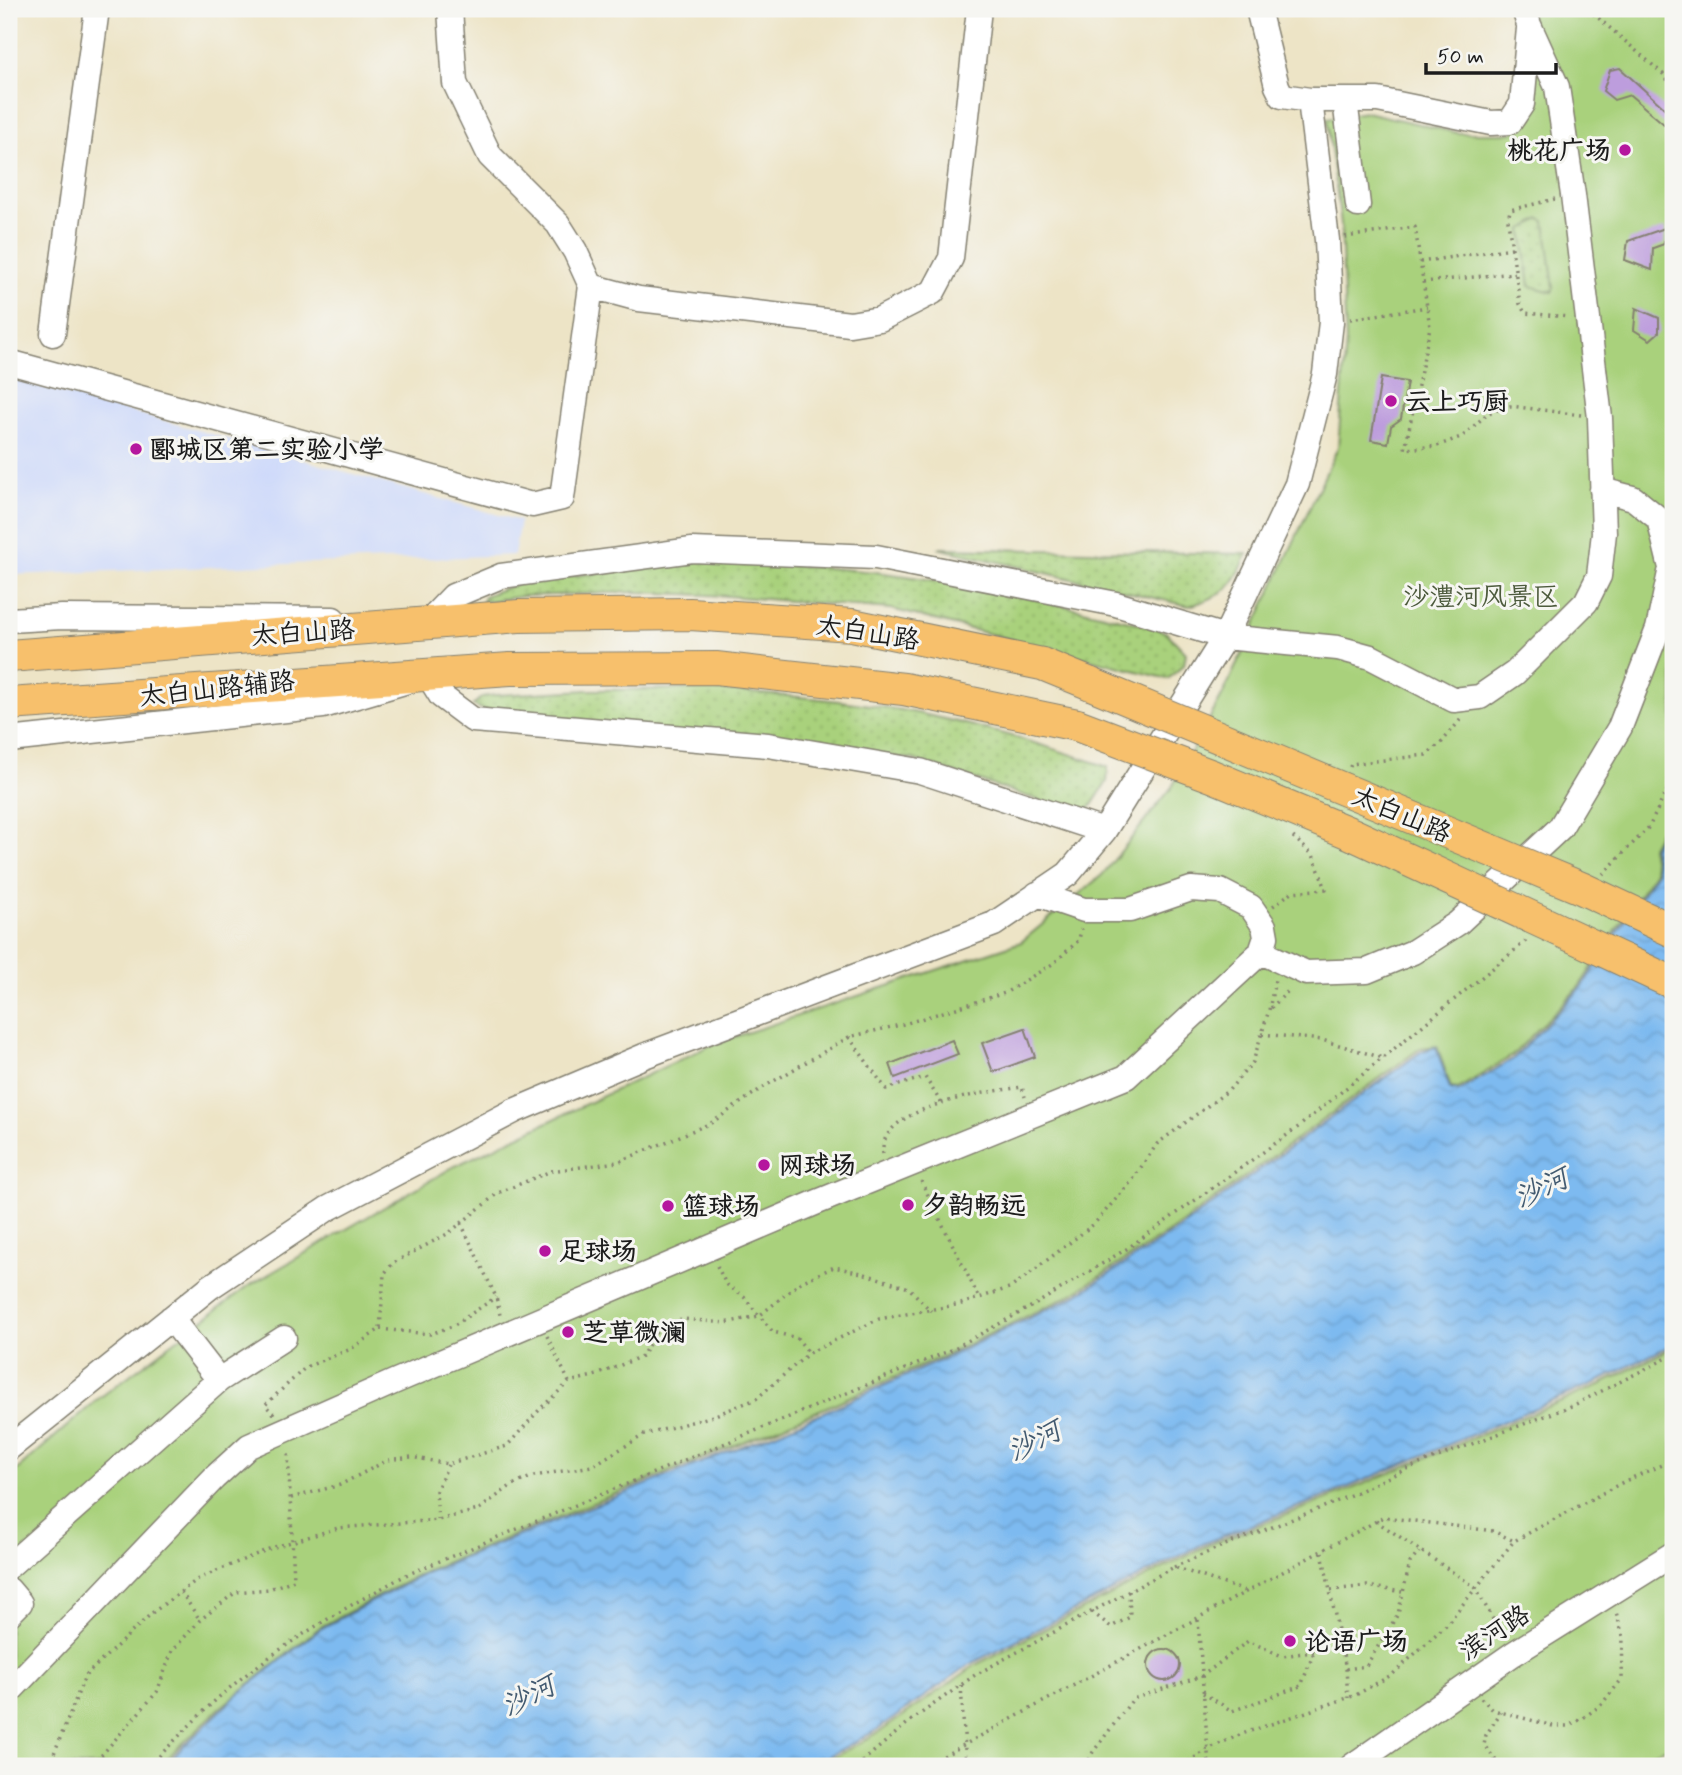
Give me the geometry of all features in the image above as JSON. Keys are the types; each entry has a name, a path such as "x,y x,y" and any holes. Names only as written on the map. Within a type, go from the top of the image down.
{"main road":[{"name":"太白山路","path":"9,656 519,616 690,614 852,625 1042,664 1581,888 1673,931"},
{"name":"太白山路","path":"10,705 510,669 716,668 904,689 1077,724 1352,834 1673,983"}],"street":[{"path":"53,334 97,9"},
{"path":"9,362 532,505 562,498 591,286 575,251 558,224 490,156 455,83 450,9"},
{"path":"591,286 639,299 850,324 880,319 933,292 951,258 979,9"},
{"path":"1258,9 1277,86 1282,96 1310,100 1378,100 1490,123 1510,122 1522,104 1526,17"},
{"path":"9,620 62,617 278,617 426,623 453,596 501,576 692,550 876,557 1116,604 1225,637 1338,648 1371,657 1454,700 1479,697 1515,673 1587,601 1599,576 1604,533 1600,418 1589,317 1557,87 1526,17"},
{"path":"9,1448 210,1287 327,1209 514,1111 644,1056 994,924 1068,874 1104,831 1225,637 1297,484 1325,374 1331,322 1327,240 1310,100"},
{"path":"1345,100 1358,205"},
{"path":"1270,956 1306,973 1367,971 1413,952 1458,923 1560,828 1620,727 1658,629 1671,568 1659,520 1633,498 1602,490"},
{"path":"428,675 441,696 473,720 768,745 907,769 1104,831"},
{"name":"太白山路辅路","path":"9,740 323,706 428,675"},
{"path":"1037,894 1084,910 1129,910 1191,889 1220,891 1251,907 1264,926 1270,956"},
{"path":"9,1692 214,1478 249,1446 708,1248 1126,1077 1270,956"},
{"path":"171,1318 219,1380"},
{"path":"9,1566 219,1380 284,1338"},
{"name":"滨河路","path":"1352,1766 1513,1654 1673,1554"},
{"path":"9,1590 20,1603 9,1614"}],"path":[{"path":"1588,9 1663,74 1673,87"},
{"path":"1573,195 1510,210 1508,221 1520,304 1525,313 1589,317"},
{"path":"1327,240 1415,227 1430,327 1405,449 1437,446 1463,436 1488,413 1510,405 1600,418"},
{"path":"1420,262 1512,248"},
{"path":"1423,282 1516,273"},
{"path":"1331,322 1427,307"},
{"path":"1381,761 1426,755 1442,742"},
{"path":"1596,880 1616,863 1649,827 1673,778"},
{"path":"1258,918 1292,892 1326,889 1313,855"},
{"path":"380,1329 384,1274 393,1263 449,1233 498,1193 551,1171 618,1162 711,1123 762,1088 849,1037 904,1024 1005,993 1054,963 1079,940 1084,910"},
{"path":"149,1766 226,1691 293,1640 406,1575 949,1351 1036,1304 1128,1248 1297,1128 1535,933"},
{"path":"49,1766 85,1676 152,1613 198,1579 271,1548 338,1528 438,1520 478,1510 512,1485 534,1476 592,1466 644,1435 713,1416 756,1399 809,1353 879,1319 931,1311 1012,1287 1094,1224 1130,1182 1157,1144 1228,1090 1253,1062 1269,1010 1270,956"},
{"path":"1269,1010 1306,973"},
{"path":"1262,1034 1322,1040 1384,1058"},
{"path":"849,1037 886,1089 925,1077 942,1103"},
{"path":"885,1174 882,1144 888,1131 901,1121 942,1103 981,1093 1022,1087 1031,1115"},
{"path":"912,1164 979,1298"},
{"path":"461,1223 496,1297 505,1334"},
{"path":"708,1248 726,1284 744,1297 774,1332 797,1338 809,1353"},
{"path":"290,1498 340,1485 388,1460 411,1457 448,1464 507,1446 569,1382 597,1375 642,1356 657,1331 683,1319 725,1323 759,1316 801,1282 834,1267 909,1288 931,1311"},
{"path":"92,1766 157,1692 172,1651 200,1620 236,1592 269,1589 294,1580 287,1430 265,1405 306,1367 351,1349 380,1329 430,1334 453,1326 496,1297"},
{"path":"539,1320 569,1382"},
{"path":"857,1766 909,1722 975,1675 1174,1567 1329,1505 1404,1470 1574,1405 1673,1355"},
{"path":"1183,1766 1208,1749 1242,1734 1348,1698 1393,1674 1446,1625 1514,1541 1625,1481 1673,1460"},
{"path":"438,1520 436,1491 448,1464"},
{"path":"925,1766 1384,1517 1493,1531 1514,1541"},
{"path":"1376,1521 1475,1587 1513,1654"},
{"path":"1321,1552 1346,1669 1348,1698"},
{"path":"1346,1669 1366,1666 1398,1614 1410,1563 1420,1552"},
{"path":"1174,1567 1248,1592"},
{"path":"1330,1590 1367,1586 1402,1592"},
{"path":"1092,1612 1111,1627 1130,1617 1129,1591"},
{"path":"181,1592 200,1620"},
{"path":"1467,1685 1493,1710 1553,1726 1568,1726 1583,1718 1601,1705 1622,1679 1623,1636 1611,1593"},
{"path":"1198,1620 1209,1766"},
{"path":"1086,1766 1093,1752 1133,1699 1202,1676 1248,1641 1282,1656 1342,1648"},
{"path":"1203,1693 1232,1711 1301,1686 1314,1651"},
{"path":"961,1685 966,1766"},
{"path":"1500,1766 1484,1745 1486,1735 1501,1712"}],"shaded area":[{"name":"郾城区第二实验小学","path":"9,377 520,521 514,555 9,575"}],"green space":[{"name":"沙澧河风景区","path":"1530,9 1673,9 1673,805 1651,847 1655,871 1579,987 1512,1056 1458,1089 1451,1088 1437,1046 1421,1048 1174,1229 1069,1296 944,1356 790,1423 428,1570 320,1627 220,1708 159,1766 9,1766 9,1477 98,1399 247,1287 455,1166 713,1044 1021,942 1102,875 1172,787 1222,696 1338,447 1346,341 1341,224 1327,118 1366,112 1458,133 1512,133 1532,117 1535,54"},
{"path":"1540,219 1545,221 1554,288 1552,292 1530,286 1522,230"},
{"path":"938,548 1247,554 1237,575 1226,589 1189,606"},
{"path":"704,560 875,572 1049,602 1153,627 1167,633 1186,653 1184,665 1168,679 891,609 728,596 636,592 524,596 482,602 484,596 522,582"},
{"path":"703,689 840,701 945,719 1016,737 1108,767 1107,782 1090,808 1072,811 912,759 490,713 473,705 482,697 497,695 588,690"},
{"path":"1673,1347 1673,1745 1618,1766 818,1766 881,1731 977,1664 1208,1545 1342,1493 1604,1383"}],"water":[{"name":"沙河","path":"1673,808 1673,1344 1604,1379 1339,1491 1205,1543 972,1663 877,1730 811,1766 163,1766 237,1695 320,1629 428,1572 790,1427 937,1362 1073,1297 1177,1230 1422,1051 1436,1047 1450,1089 1459,1091 1513,1059 1581,988 1657,872 1653,847"}],"building":[{"path":"1620,68 1673,116 1672,131 1630,95 1614,100 1603,91 1610,70"},
{"path":"1665,228 1664,244 1653,248 1652,270 1625,260 1628,241"},
{"path":"1636,308 1659,318 1659,332 1650,340 1634,330"},
{"name":"云上巧厨","path":"1381,378 1407,382 1401,419 1391,426 1388,443 1371,440"},
{"path":"1025,1028 1035,1057 993,1072 982,1043"},
{"path":"952,1040 958,1054 895,1078 890,1064"},
{"path":"1164,1649 1175,1654 1180,1665 1175,1676 1164,1681 1153,1676 1148,1665 1153,1654"}],"place":[{"name":"桃花广场","path":"1625,150"},
{"name":"云上巧厨","path":"1391,401"},
{"name":"郾城区第二实验小学","path":"136,449"},
{"name":"网球场","path":"764,1165"},
{"name":"夕韵畅远","path":"908,1205"},
{"name":"篮球场","path":"668,1206"},
{"name":"足球场","path":"545,1251"},
{"name":"芝草微澜","path":"568,1332"},
{"name":"论语广场","path":"1290,1641"}]}
